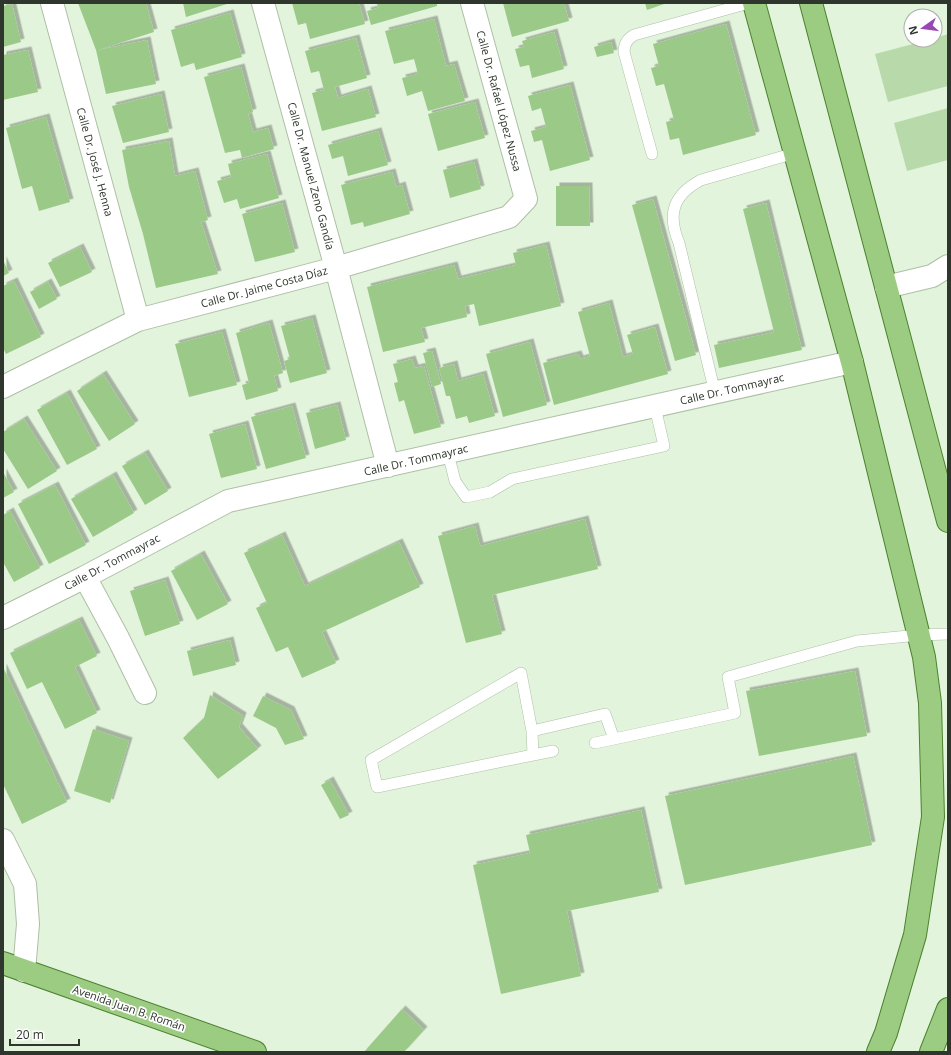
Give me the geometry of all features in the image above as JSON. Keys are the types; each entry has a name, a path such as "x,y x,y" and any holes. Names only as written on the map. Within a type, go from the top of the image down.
{"main road":[{"path":"754,3 852,362 919,635 924,657 930,703 933,817 915,935 886,1033 878,1052"},
{"path":"811,3 948,521"},
{"name":"Avenida Juan B. Román","path":"3,963 255,1052"},
{"path":"931,1052 944,1028 948,1009"}],"street":[{"name":"Calle Dr. José J. Henna","path":"52,3 138,320"},
{"name":"Calle Dr. Manuel Zeno Gandía","path":"263,3 336,268 388,466"},
{"name":"Calle Dr. Rafael López Nussa","path":"472,3 526,199"},
{"name":"Calle Dr. Jaime Costa Díaz","path":"3,387 138,320 336,268 509,217 526,199"},
{"path":"886,287 932,276 948,266"},
{"name":"Calle Dr. Tommayrac","path":"3,618 85,577 228,501 852,362"},
{"path":"85,577 145,693"},
{"path":"3,840 25,884 28,924 24,971"}],"lane":[{"path":"652,154 624,52 626,41 634,35 749,3"},
{"path":"715,393 679,243 674,231 672,219 675,206 681,195 690,186 701,180 795,153"},
{"path":"448,453 455,481 466,497 490,492 512,478 664,446 655,407"},
{"path":"595,743 735,714 728,677 857,640 948,634"},
{"path":"533,755 532,731 520,673 371,760 377,787 553,751"},
{"path":"532,731 605,714 614,739"}],"green space":[{"path":"948,34 948,86 888,102 875,54 903,47 903,48 943,48 943,36"},
{"path":"948,108 948,160 907,171 894,123"}],"building":[{"path":"78,3 146,3 154,32 98,50 147,40 156,84 106,94 96,50"},
{"path":"183,3 230,3 186,17"},
{"path":"292,3 359,3 365,24 310,39 306,23 298,25"},
{"path":"377,3 437,3 437,6 371,25 367,11 378,8"},
{"path":"503,3 564,3 569,21 512,37"},
{"path":"645,3 667,3 647,10"},
{"path":"12,4 21,42 3,47 3,6"},
{"path":"230,13 242,57 196,70 194,63 181,67 171,30"},
{"path":"434,19 446,66 454,64 465,101 428,111 422,91 407,96 402,78 418,74 414,59 394,64 385,31"},
{"path":"726,24 756,135 683,155 679,138 670,140 666,122 674,120 664,84 656,86 651,68 659,66 653,44"},
{"path":"554,32 564,69 532,78 529,65 520,67 515,49 524,47 522,41"},
{"path":"356,38 367,78 335,87 338,98 368,89 376,117 322,131 312,93 324,90 319,71 311,73 305,51"},
{"path":"611,42 614,53 597,57 594,47"},
{"path":"28,50 38,92 3,100 3,55"},
{"path":"241,67 253,112 248,114 253,132 268,128 274,149 242,158 240,150 225,153 204,77"},
{"path":"570,85 590,160 550,171 542,140 534,142 531,131 546,127 541,108 532,111 528,96"},
{"path":"161,94 169,132 123,143 112,106"},
{"path":"475,102 485,138 438,151 428,114"},
{"path":"46,117 70,202 39,211 32,186 22,189 6,128"},
{"path":"378,131 388,165 348,176 343,156 332,159 328,145"},
{"path":"169,141 175,176 195,171 208,220 201,222 218,274 156,288 143,234 129,187 122,150"},
{"path":"267,154 279,198 240,209 237,199 224,203 217,181 231,177 228,164"},
{"path":"474,162 481,189 450,198 443,170"},
{"path":"392,172 396,187 402,185 410,214 364,227 363,222 351,225 341,185"},
{"path":"556,186 589,186 590,226 556,226"},
{"path":"653,199 696,355 675,361 632,205"},
{"path":"282,203 295,252 255,262 242,214"},
{"path":"766,203 802,350 719,368 714,345 774,332 743,209"},
{"path":"546,245 561,306 479,326 474,304 465,306 467,317 421,328 425,342 383,352 367,287 454,265 458,279 516,265 513,253"},
{"path":"80,247 92,272 60,287 48,263"},
{"path":"3,260 9,273 3,276"},
{"path":"14,281 41,337 6,354 3,348 3,286"},
{"path":"48,282 57,299 39,309 30,292"},
{"path":"609,303 623,357 633,354 627,335 655,327 668,374 554,405 543,363 578,354 580,359 590,356 578,312"},
{"path":"312,318 327,373 290,383 284,361 290,359 281,326"},
{"path":"269,323 283,373 274,376 278,391 246,400 242,385 249,383 236,333"},
{"path":"222,332 237,385 189,397 175,344"},
{"path":"530,342 547,405 503,417 486,354"},
{"path":"432,351 441,384 432,387 423,353"},
{"path":"412,359 415,368 424,366 441,427 414,434 404,400 399,402 394,383 398,382 393,364"},
{"path":"454,364 458,381 483,374 495,416 469,423 467,416 456,419 450,396 446,396 439,368"},
{"path":"103,374 135,424 109,441 77,391"},
{"path":"67,393 97,449 67,465 37,410"},
{"path":"337,405 346,440 315,449 306,413"},
{"path":"292,406 306,458 266,469 251,417"},
{"path":"24,419 57,471 28,489 3,449 3,432"},
{"path":"245,424 257,469 221,478 209,434"},
{"path":"145,453 168,491 145,505 122,466"},
{"path":"3,472 14,492 3,498"},
{"path":"113,475 134,513 93,537 71,499"},
{"path":"55,485 86,545 49,564 18,504"},
{"path":"10,511 40,568 14,582 3,562 3,515"},
{"path":"585,519 598,569 492,595 502,634 466,643 438,536 475,526 480,546"},
{"path":"282,535 305,586 399,542 420,587 322,632 336,663 302,678 288,647 276,652 256,608 267,603 244,553"},
{"path":"201,554 228,604 197,620 171,571"},
{"path":"165,580 180,624 145,636 130,591"},
{"path":"79,620 97,656 75,667 97,713 65,729 42,682 27,689 10,653"},
{"path":"230,640 236,665 193,676 187,651"},
{"path":"3,667 67,802 22,824 3,784"},
{"path":"855,671 867,736 759,756 746,691"},
{"path":"210,695 243,716 239,727 258,749 218,779 183,738 204,718"},
{"path":"263,696 291,710 304,739 285,745 276,728 253,716"},
{"path":"93,729 129,741 110,803 74,791"},
{"path":"853,756 872,845 685,885 665,796"},
{"path":"330,780 349,815 340,819 321,785"},
{"path":"641,810 659,892 567,911 581,976 501,994 473,865 530,853 526,835"},
{"path":"402,1009 424,1030 404,1052 364,1052"}]}
